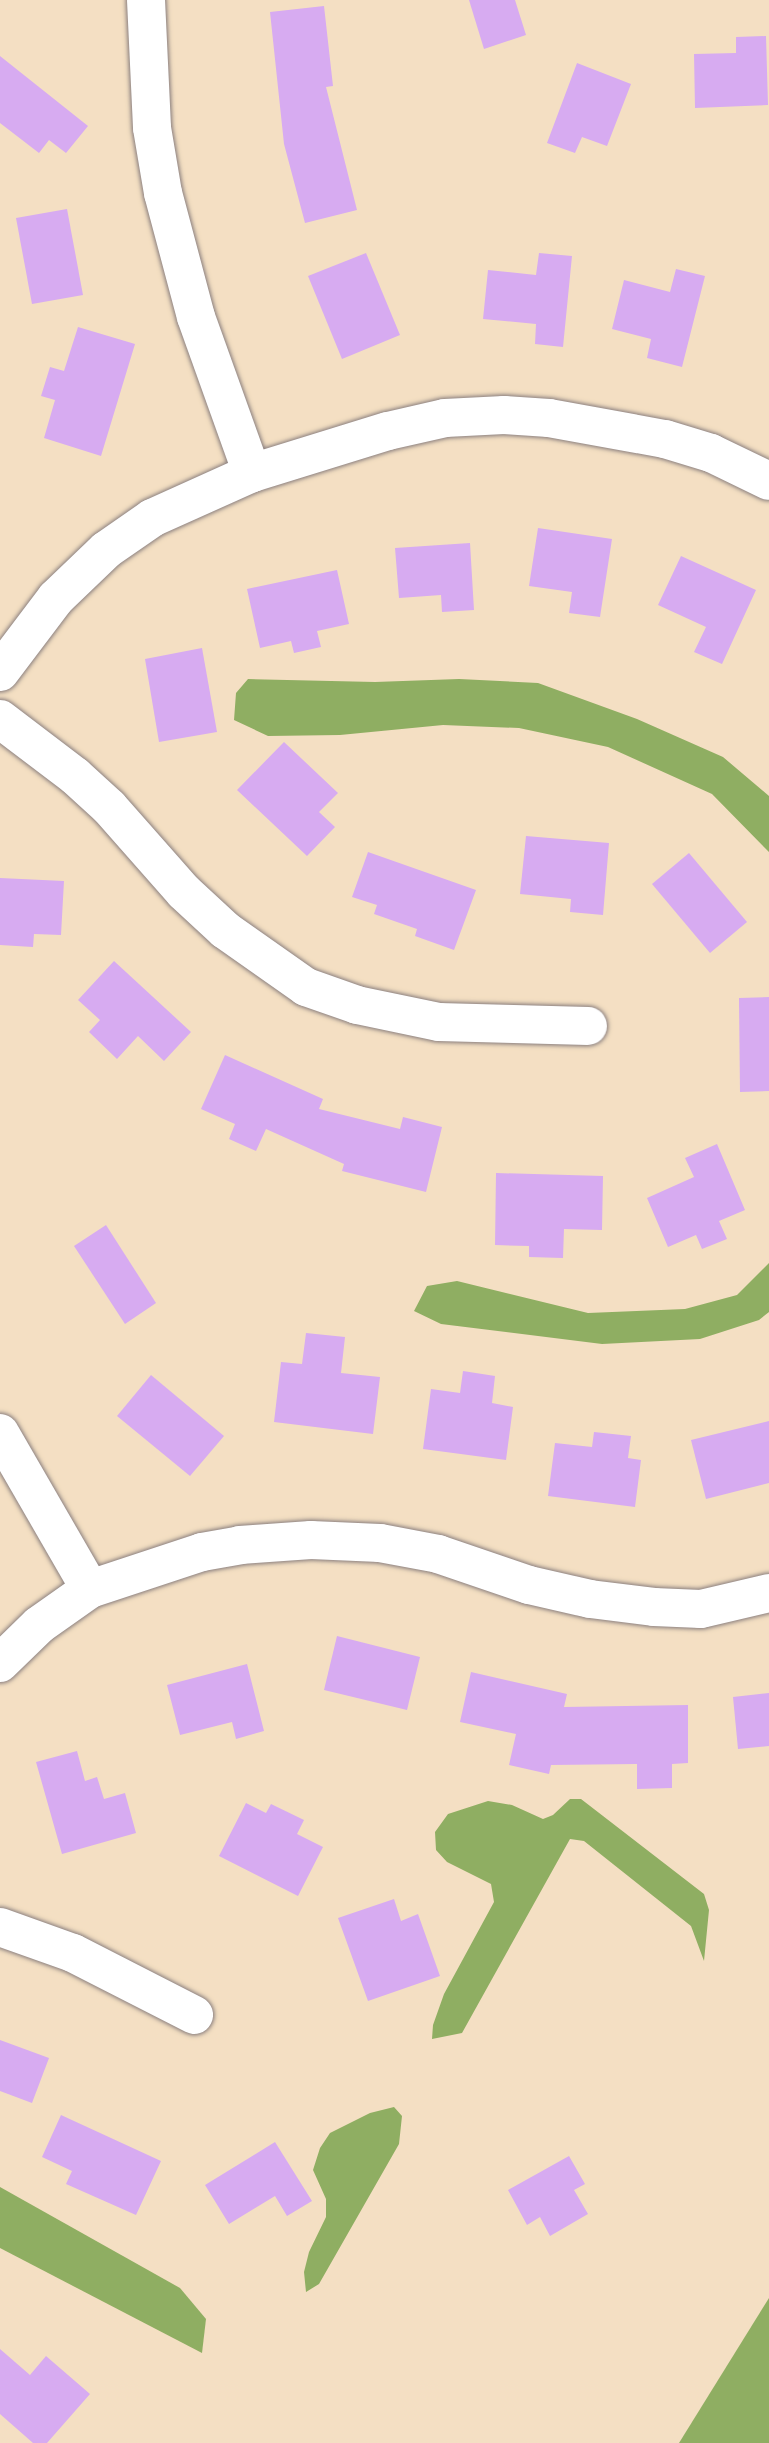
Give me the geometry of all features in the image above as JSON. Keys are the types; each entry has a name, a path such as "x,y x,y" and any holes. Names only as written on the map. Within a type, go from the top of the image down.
{"street":[{"path":"146,0 152,128 163,193 196,317 252,472"},
{"path":"0,672 56,598 106,550 152,518 252,472 400,428 445,418 504,415 549,418 665,439 711,453 769,481"},
{"path":"0,719 75,776 109,807 184,892 225,930 306,987 357,1005 439,1022 588,1026"},
{"path":"0,1433 90,1589"},
{"path":"0,1663 39,1625 90,1589 212,1550 332,1540 380,1544 438,1554 530,1585 590,1599 654,1607 701,1609 769,1593"},
{"path":"0,1927 73,1953 194,2015"}],"green space":[{"path":"248,679 375,682 459,679 538,683 637,719 723,757 769,796 769,852 712,794 608,747 519,728 443,725 340,735 268,736 234,720 236,693"},
{"path":"769,1263 769,1312 759,1320 700,1339 602,1344 441,1324 414,1311 427,1286 457,1281 588,1313 685,1309 737,1295"},
{"path":"570,1799 581,1799 704,1894 709,1910 704,1961 691,1926 584,1841 570,1839 462,2033 432,2039 433,2025 444,1994 494,1902 491,1884 447,1862 436,1850 435,1832 448,1814 488,1801 512,1805 543,1819 553,1815"},
{"path":"394,2107 402,2116 399,2144 319,2284 306,2292 304,2272 309,2252 326,2217 326,2199 313,2170 320,2148 330,2133 370,2113"},
{"path":"0,2187 180,2288 206,2319 202,2353 0,2248"},
{"path":"769,2298 769,2443 679,2443"}],"building":[{"path":"469,0 515,0 526,35 484,49"},
{"path":"324,6 333,86 326,87 357,210 305,223 284,144 270,12"},
{"path":"766,36 768,105 695,108 694,54 736,53 736,37"},
{"path":"0,56 88,126 66,153 49,140 39,153 0,123"},
{"path":"577,63 631,84 607,146 582,137 575,153 547,143"},
{"path":"67,209 83,295 32,304 16,218"},
{"path":"366,253 400,335 342,359 308,276"},
{"path":"539,253 572,256 563,347 535,344 536,324 483,319 488,270 536,275"},
{"path":"676,269 705,276 682,367 647,358 651,339 612,329 624,280 670,292"},
{"path":"78,327 135,344 101,456 44,438 55,400 41,396 50,367 64,371"},
{"path":"538,528 612,539 600,617 569,613 572,592 529,586"},
{"path":"470,543 474,610 442,612 441,595 399,598 395,548"},
{"path":"681,556 756,590 722,664 694,652 706,627 658,605"},
{"path":"337,570 349,624 317,631 321,647 294,653 291,641 260,648 247,589"},
{"path":"202,648 217,732 159,742 145,659"},
{"path":"284,742 338,793 319,812 335,827 307,856 237,790"},
{"path":"526,836 609,843 603,915 570,912 571,899 520,894"},
{"path":"368,852 476,890 454,950 415,936 417,929 374,914 377,905 352,897"},
{"path":"689,853 747,922 710,953 652,884"},
{"path":"0,878 64,881 61,935 34,934 33,947 0,945"},
{"path":"114,961 191,1032 164,1061 138,1036 117,1059 89,1032 100,1020 78,1000"},
{"path":"769,997 769,1091 740,1092 739,998"},
{"path":"225,1055 323,1099 319,1109 400,1129 403,1117 442,1127 426,1192 342,1171 344,1164 266,1129 256,1151 229,1139 235,1124 201,1109"},
{"path":"717,1144 745,1210 719,1221 727,1239 702,1249 696,1235 668,1247 647,1198 694,1177 685,1158"},
{"path":"496,1173 603,1176 602,1230 564,1229 563,1258 529,1257 529,1246 495,1245"},
{"path":"106,1225 156,1303 125,1324 74,1246"},
{"path":"306,1333 345,1337 341,1373 380,1377 373,1434 274,1422 281,1362 302,1364"},
{"path":"463,1371 495,1376 492,1403 513,1407 506,1460 423,1449 431,1389 460,1393"},
{"path":"151,1375 224,1436 190,1476 117,1416"},
{"path":"769,1421 769,1483 706,1499 691,1440"},
{"path":"594,1432 631,1436 628,1458 641,1460 635,1507 548,1496 555,1443 592,1447"},
{"path":"337,1636 420,1657 407,1710 324,1690"},
{"path":"247,1664 264,1731 236,1739 232,1722 180,1735 167,1685"},
{"path":"471,1672 567,1694 564,1707 688,1705 688,1763 672,1764 672,1788 637,1789 637,1764 551,1765 549,1774 509,1765 516,1734 460,1722"},
{"path":"769,1693 769,1746 738,1749 733,1697"},
{"path":"77,1751 85,1781 97,1777 104,1799 125,1793 136,1833 62,1854 36,1762"},
{"path":"246,1803 266,1813 271,1804 304,1820 297,1834 323,1847 298,1896 219,1856"},
{"path":"394,1899 401,1921 418,1914 440,1976 368,2001 338,1918"},
{"path":"0,2040 49,2058 32,2103 0,2091"},
{"path":"61,2115 161,2161 136,2215 66,2184 72,2171 42,2157"},
{"path":"275,2142 312,2201 287,2216 275,2196 229,2224 205,2185"},
{"path":"569,2156 585,2184 574,2190 588,2214 550,2236 540,2217 527,2225 508,2190"},
{"path":"0,2349 30,2375 46,2356 90,2394 47,2443 33,2443 0,2414"}]}
